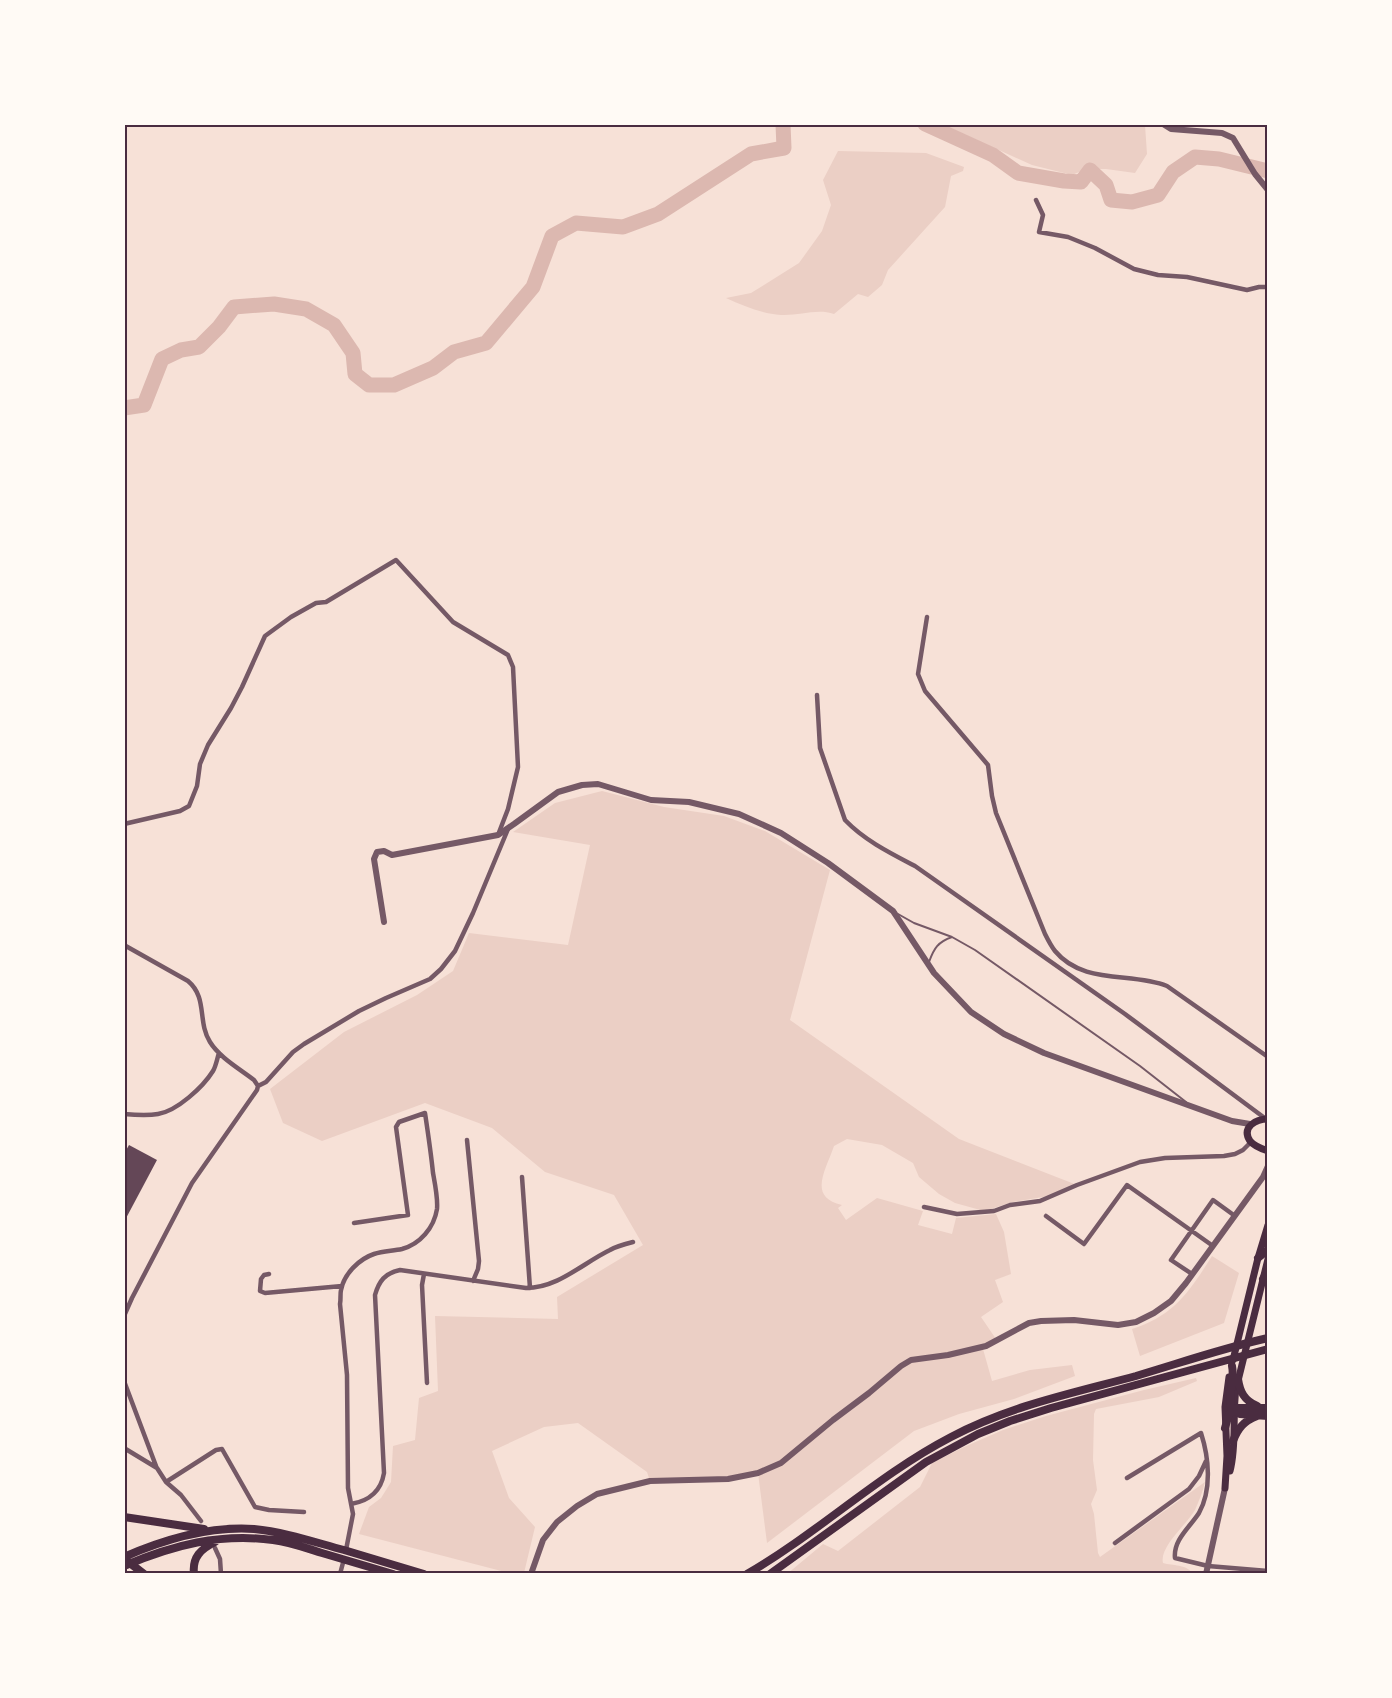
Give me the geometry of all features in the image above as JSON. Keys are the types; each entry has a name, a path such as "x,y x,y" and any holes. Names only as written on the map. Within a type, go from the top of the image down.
{"highway":[{"path":"1263,1258 1268,1250"},
{"path":"1263,1279 1268,1270"},
{"path":"747,1574 811,1533 906,1464 989,1418 1266,1337"},
{"path":"770,1574 926,1462 978,1434 1028,1415 1266,1350"},
{"path":"1232,1365 1234,1374 1230,1403 1233,1410 1240,1414 1263,1412"},
{"path":"1238,1379 1244,1398 1263,1412"},
{"path":"1225,1428 1227,1419 1233,1410"},
{"path":"1233,1441 1242,1424 1263,1412"},
{"path":"124,1517 220,1535 286,1543 393,1574"},
{"path":"124,1566 183,1545 254,1529 287,1534 424,1574"},
{"path":"124,1558 142,1549 183,1536 220,1535"},
{"path":"194,1574 194,1561 197,1554 220,1535"}],"main road":[{"path":"1267,1119 1251,1126 1249,1138 1251,1142 1268,1151"},
{"path":"1225,1488 1226,1399 1232,1365 1263,1258 1268,1225"},
{"path":"1225,1488 1231,1466 1233,1410 1238,1379 1263,1279 1263,1258"},
{"path":"124,1558 144,1574"}],"street":[{"path":"1163,124 1171,129 1222,133 1233,138 1255,174 1268,190"},
{"path":"1036,200 1043,215 1040,232 1068,237 1095,248 1134,269 1158,276 1187,278 1247,290 1259,287 1268,288"},
{"path":"124,824 180,811 189,806 200,764 208,745 231,708 265,636 291,617 316,603 326,602 396,560 453,622 508,655 513,667 518,767 508,809 498,835"},
{"path":"927,617 918,674 925,691 988,765 996,813 1045,934 1056,952 1087,972 1156,982 1167,986 1268,1057"},
{"path":"817,695 820,748 845,820 853,828 882,849 924,873 1125,1014 1267,1119"},
{"path":"384,922 374,859 377,852 384,851 392,855 498,835 558,792 582,785 598,784 651,800 689,802 739,814 781,833 828,863 893,911 934,973 971,1012 1004,1034 1044,1053 1232,1121 1251,1126 1255,1114 1252,1107"},
{"path":"124,1316 192,1183 258,1086 266,1082 293,1052 304,1044 359,1011 430,979 441,969 454,951 468,922 508,828"},
{"path":"125,947 188,981 196,988 200,997 206,1034 211,1044 254,1080 258,1086"},
{"path":"124,1114 160,1114 179,1104 195,1092 213,1070 219,1053"},
{"path":"340,1574 353,1514 348,1488 347,1375 340,1304 342,1286 354,1267 365,1258 375,1253 405,1248 415,1243 424,1236 433,1223 437,1209 436,1195 425,1113 399,1122 396,1127 408,1215 354,1223"},
{"path":"467,1140 479,1261 473,1281"},
{"path":"924,1207 957,1214 994,1211 1010,1205 1040,1201 1140,1162 1165,1158 1224,1156 1243,1150 1251,1142"},
{"path":"532,1570 543,1540 557,1522 597,1494 650,1481 728,1479 758,1473 781,1463 911,1360 948,1355 986,1346 1029,1323 1074,1320 1118,1325 1136,1322 1154,1313 1171,1301 1192,1274 1263,1177 1268,1166"},
{"path":"522,1177 530,1288"},
{"path":"1046,1216 1084,1244 1127,1185 1213,1246"},
{"path":"1192,1274 1171,1260 1213,1200 1235,1216"},
{"path":"351,1504 363,1502 373,1496 383,1481 375,1295 382,1278 391,1272 400,1270 530,1288 545,1286 612,1249 633,1242"},
{"path":"269,1274 264,1275 261,1279 260,1291 265,1293 342,1286"},
{"path":"424,1274 422,1285 427,1383"},
{"path":"124,1381 157,1468 166,1482 181,1495 201,1521"},
{"path":"1127,1478 1201,1433 1207,1459 1208,1484 1205,1500 1199,1513 1177,1544 1174,1551 1175,1558 1207,1570 1268,1571"},
{"path":"124,1448 157,1468"},
{"path":"166,1482 216,1450 222,1449 255,1508 304,1512"},
{"path":"1115,1543 1189,1489 1199,1476 1207,1459"},
{"path":"1207,1570 1225,1488"},
{"path":"215,1548 220,1559 221,1574"}],"lane":[{"path":"893,911 914,923 952,937 975,950 1193,1107"},
{"path":"928,963 933,949 940,941 952,937"}],"shaded area":[{"path":"944,125 1145,125 1147,154 1135,173 1086,169 1072,175 1032,165"},
{"path":"838,151 926,153 964,167 963,171 951,176 945,207 888,270 882,285 868,297 858,294 834,314 815,312 788,315 760,311 726,298 751,293 799,263 822,231 831,205 823,180"},
{"path":"602,791 664,807 724,816 765,831 830,870 790,1020 959,1139 1077,1185 1049,1196 1013,1202 984,1211 955,1203 939,1194 919,1177 913,1163 882,1145 847,1139 834,1146 822,1182 825,1196 842,1205 838,1208 846,1220 877,1198 923,1211 918,1225 952,1234 956,1218 996,1214 1004,1232 1011,1274 995,1280 1003,1302 981,1317 996,1339 983,1349 992,1381 1030,1370 1072,1365 1075,1376 1014,1399 959,1414 914,1431 767,1543 758,1473 728,1479 650,1481 647,1472 578,1423 544,1427 492,1451 509,1498 535,1527 524,1573 509,1573 359,1534 369,1507 381,1498 391,1482 393,1446 415,1440 419,1398 438,1391 435,1316 558,1319 557,1297 643,1245 614,1195 545,1172 492,1128 425,1103 322,1141 283,1123 270,1089 344,1032 417,995 453,971 469,933 568,945 590,845 513,832 555,803"},
{"path":"1212,1256 1239,1273 1224,1323 1140,1356 1132,1329 1159,1317 1180,1301"},
{"path":"1196,1378 1197,1381 1159,1397 1096,1409 1093,1460 1097,1490 1091,1504 1100,1557 1205,1482 1195,1510 1169,1543 1163,1557 1163,1563 1183,1567 1192,1573 787,1574 823,1544 838,1551 920,1487 932,1463 964,1447 1003,1430 1046,1416"}],"building":[{"path":"129,1145 157,1160 124,1222 124,1154"}],"waterway":[{"path":"124,408 144,405 162,359 181,350 199,347 219,327 234,307 274,304 306,309 334,325 353,353 355,374 369,385 394,385 433,368 454,352 486,343 533,287 552,236 576,223 623,227 658,214 751,154 784,148 783,124"},
{"path":"925,124 993,155 1018,173 1081,182 1090,170 1106,185 1111,200 1132,202 1158,195 1173,172 1195,157 1219,159 1268,171"}]}
